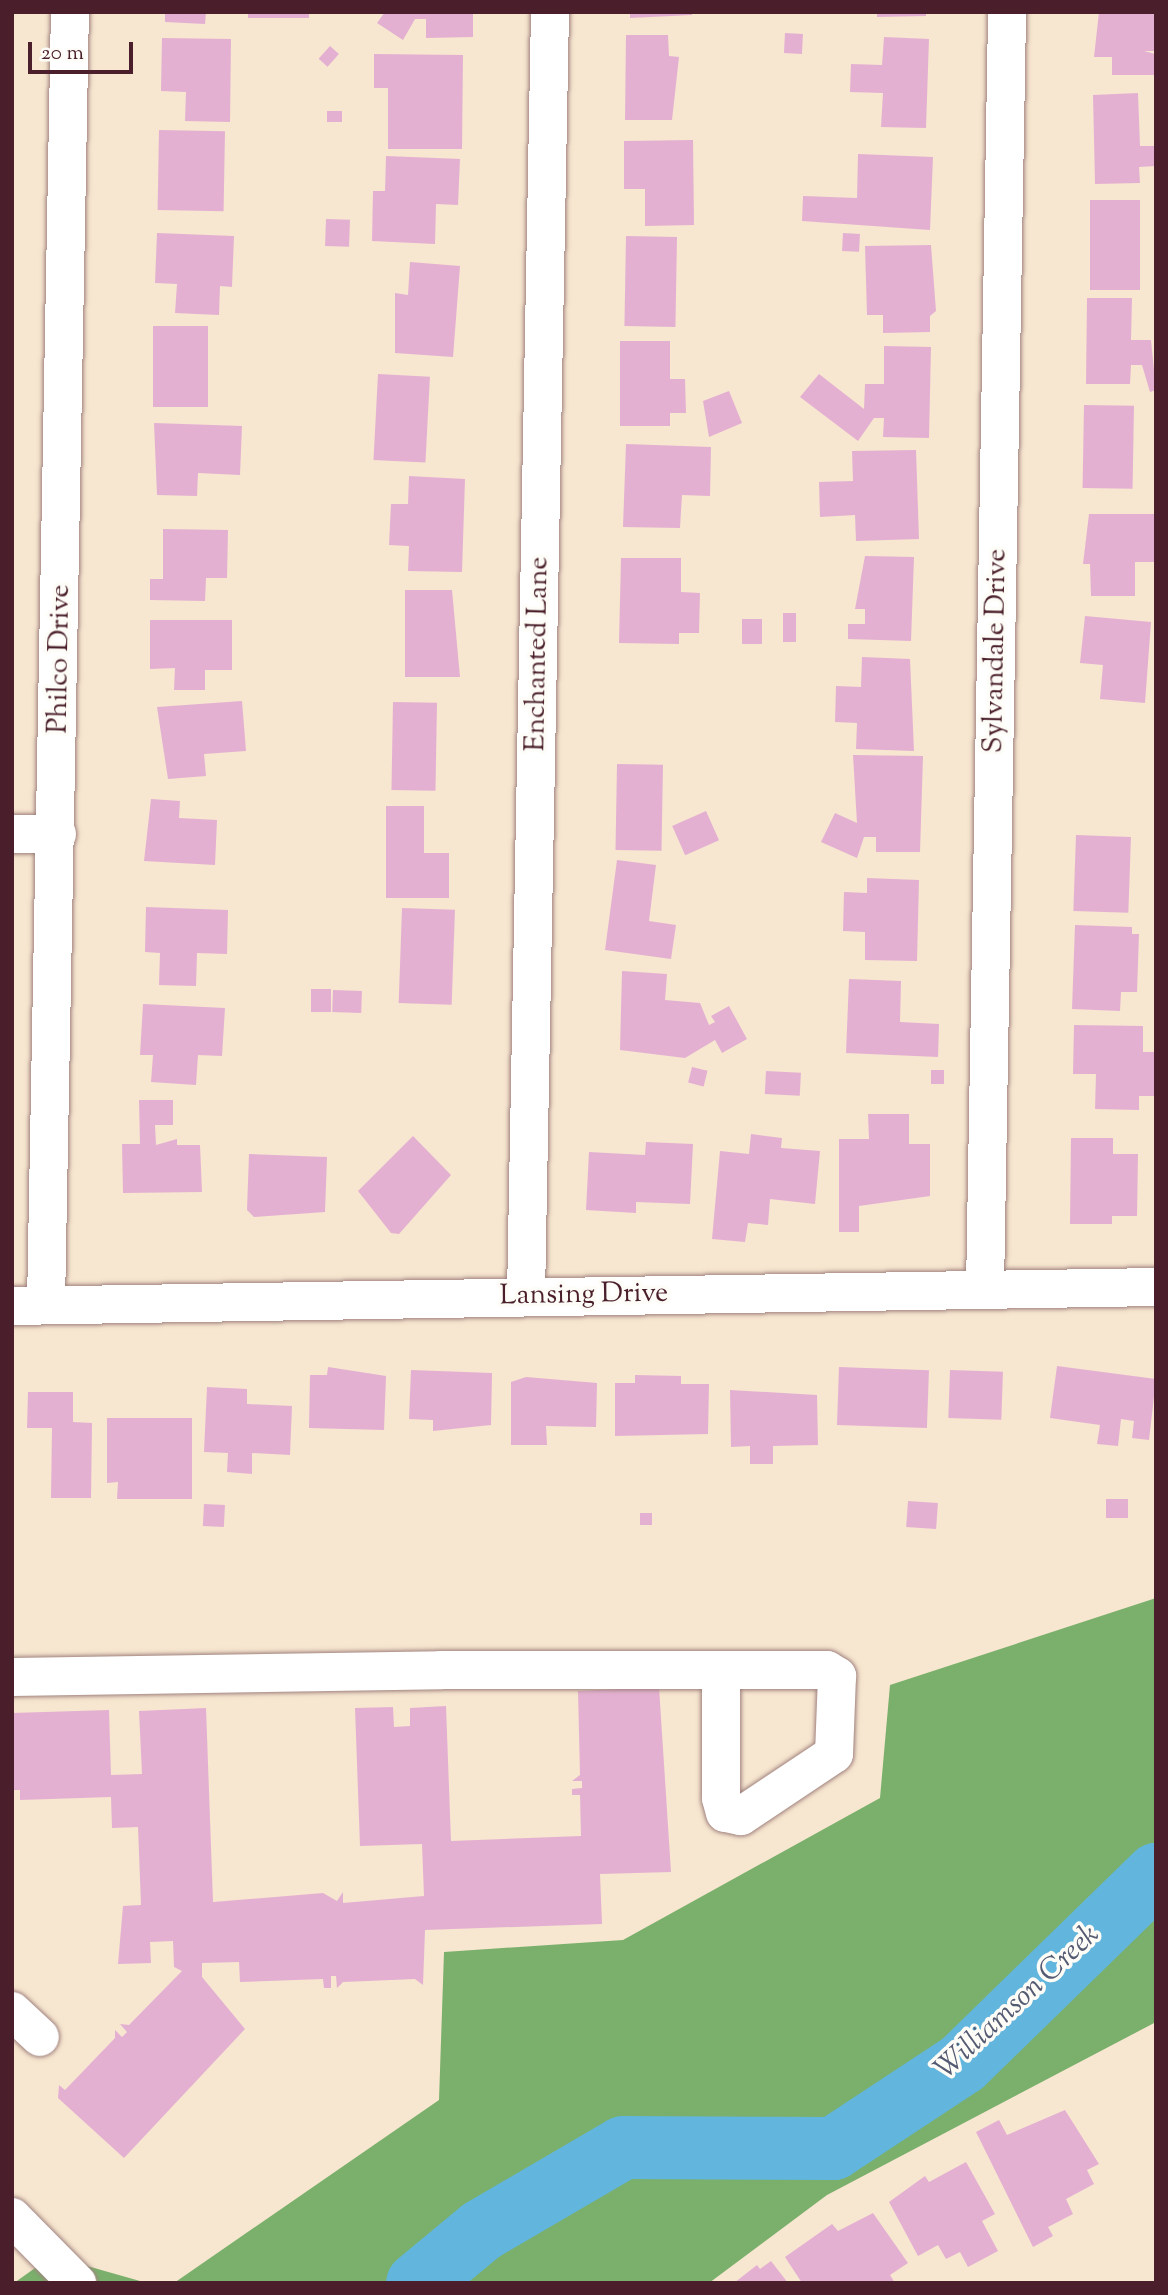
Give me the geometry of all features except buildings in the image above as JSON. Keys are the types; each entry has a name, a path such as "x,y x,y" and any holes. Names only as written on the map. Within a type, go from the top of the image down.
{"street":[{"name":"Philco Drive","path":"29,1306 57,834 70,12"},
{"name":"Enchanted Lane","path":"526,1296 550,12"},
{"name":"Sylvandale Drive","path":"985,1289 1007,12"},
{"path":"12,834 57,834"},
{"name":"Lansing Drive","path":"29,1306 1156,1287"},
{"path":"12,1677 721,1670"},
{"path":"12,2011 40,2037"},
{"path":"12,2217 77,2283"}],"green space":[{"path":"1156,1598 1156,2022 827,2195 709,2283 174,2283 439,2100 444,1952 623,1940 880,1798 890,1685"},
{"path":"52,2256 147,2283 14,2283"}],"waterway":[{"name":"Williamson Creek","path":"417,2283 481,2230 623,2147 833,2148 962,2063 1156,1874"}]}
